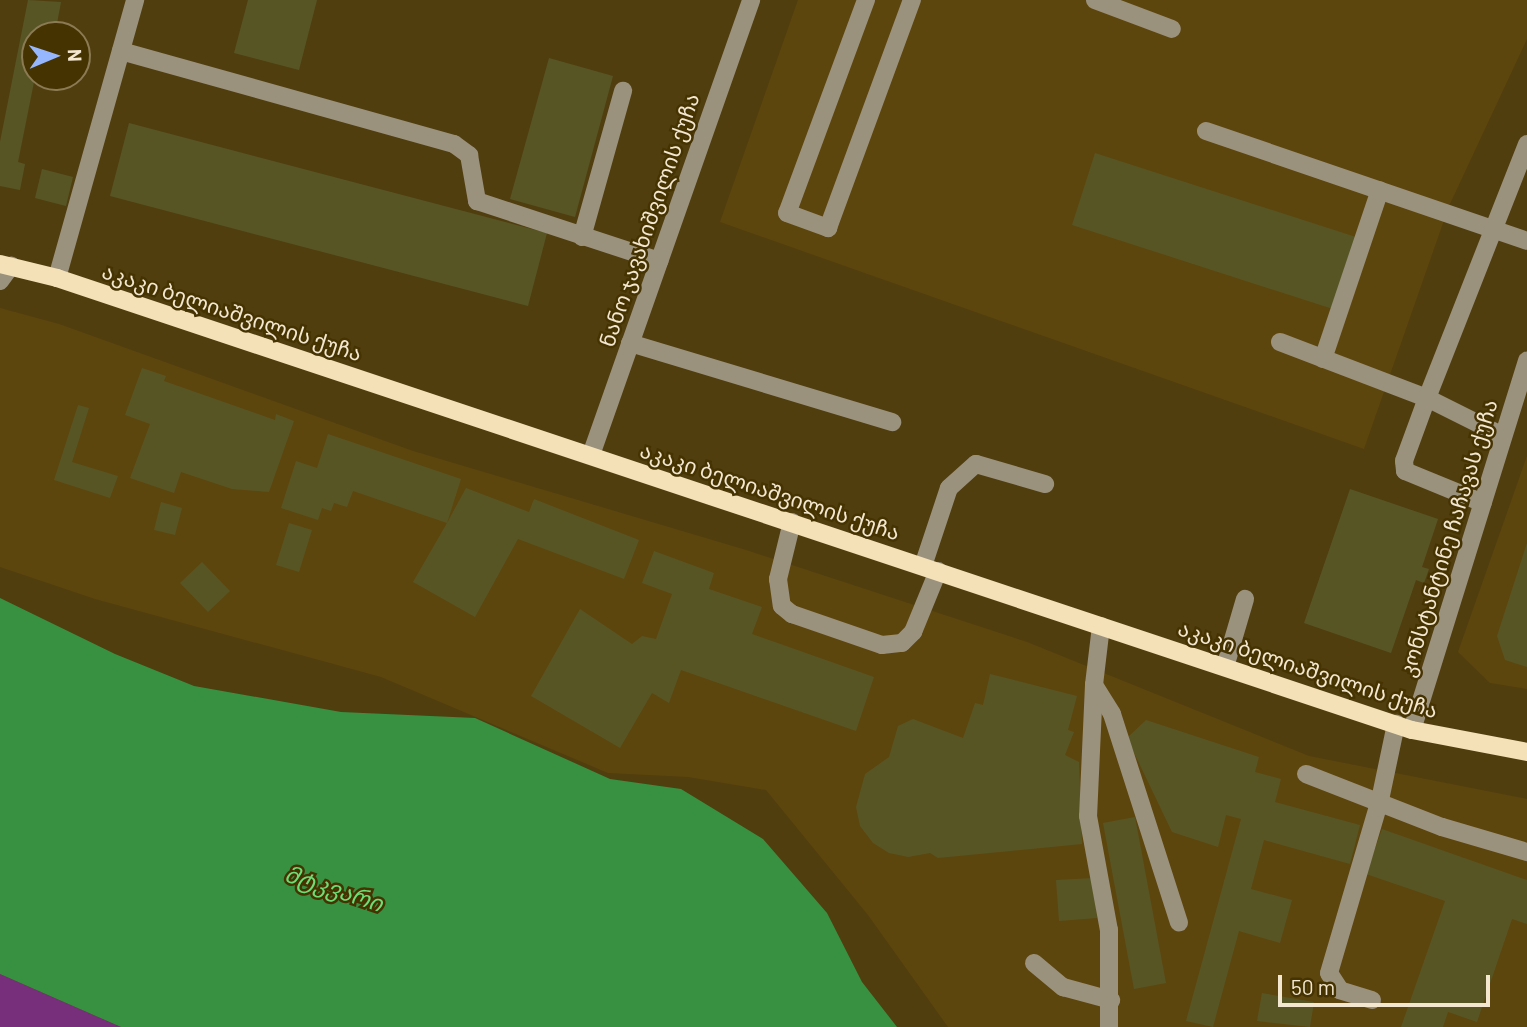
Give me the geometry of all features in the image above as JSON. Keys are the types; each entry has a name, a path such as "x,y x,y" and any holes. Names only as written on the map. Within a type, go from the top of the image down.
{"main road":[{"name":"აკაკი ბელიაშვილის ქუჩა","path":"6,265 57,278 1404,727 1527,752"}],"street":[{"path":"57,278 135,0"},
{"name":"ნანო ჯავახიშვილის ქუჩა","path":"591,455 751,0"},
{"path":"866,0 788,213 828,228 912,0"},
{"path":"1095,0 1172,29"},
{"path":"121,51 454,144 469,155 477,201 659,261"},
{"path":"582,237 623,91"},
{"path":"1206,131 1527,241"},
{"path":"1483,503 1405,471 1404,461 1527,144"},
{"path":"1323,359 1380,191"},
{"path":"0,281 6,265"},
{"path":"1280,342 1427,398 1503,436"},
{"path":"630,343 892,422"},
{"name":"კონსტანტინე ჩაჩავას ქუჩა","path":"1371,1000 1340,990 1329,973 1380,800 1483,503 1527,360"},
{"path":"792,522 778,579 782,606 792,614 882,645 902,643 913,632 950,488 976,464 1045,484"},
{"path":"1225,667 1245,599"},
{"path":"1101,626 1094,685 1087,816 1109,930 1110,1027"},
{"path":"1094,685 1112,715 1179,923"},
{"path":"1306,774 1380,800 1442,827 1527,852"},
{"path":"1034,962 1063,988 1111,1000"}],"shaded area":[{"path":"798,0 1527,0 1527,39 1449,206 1364,449 720,222"},
{"path":"0,308 59,324 413,451 746,550 1027,642 1309,756 1527,799 1527,1027 948,1027 868,915 766,790 688,777 608,773 381,677 95,599 0,567"},
{"path":"1527,456 1527,689 1490,683 1458,652"},
{"path":"0,974 121,1027 0,1027"}],"water":[{"name":"მტკვარი","path":"0,598 115,654 194,686 341,712 475,718 610,779 681,789 763,839 827,913 862,982 897,1027 121,1027 0,974"}],"building":[{"path":"28,0 61,2 57,21 24,21"},
{"path":"248,0 317,0 299,70 234,53"},
{"path":"21,36 21,91 32,91 18,162 25,164 20,190 0,186 0,142"},
{"path":"549,58 613,76 575,217 510,199"},
{"path":"129,123 547,233 528,306 110,196"},
{"path":"1095,153 1359,238 1336,310 1072,225"},
{"path":"42,169 73,177 66,206 35,198"},
{"path":"142,368 166,376 164,381 275,420 276,414 294,421 269,492 232,489 181,472 174,493 130,478 150,424 125,415"},
{"path":"78,405 89,408 72,462 118,476 110,498 54,480"},
{"path":"328,434 461,479 447,523 353,491 347,507 334,503 331,511 322,508 318,520 281,508 296,461 317,468"},
{"path":"466,488 529,512 534,499 639,540 624,579 518,539 475,617 413,582"},
{"path":"1350,489 1438,519 1422,567 1429,569 1424,583 1416,580 1391,653 1304,623"},
{"path":"161,502 182,508 175,535 154,530"},
{"path":"289,523 312,530 299,572 276,565"},
{"path":"1527,543 1527,667 1505,660 1497,636"},
{"path":"654,551 714,573 709,589 762,607 752,634 874,677 856,731 681,670 669,703 652,693 620,748 531,696 580,609 632,644 642,636 656,639 672,594 642,583"},
{"path":"202,562 230,591 208,612 180,583"},
{"path":"990,674 1077,696 1068,730 1074,732 1065,755 1079,762 1082,844 938,858 930,853 908,857 889,853 873,843 860,826 856,807 865,774 889,757 898,726 913,719 963,738 975,703 983,705"},
{"path":"1146,720 1259,757 1255,772 1281,779 1275,802 1360,825 1350,864 1264,840 1251,889 1292,900 1280,943 1239,931 1213,1027 1186,1021 1241,819 1226,815 1218,847 1172,832 1127,738"},
{"path":"1135,817 1166,983 1134,989 1103,823"},
{"path":"1382,829 1527,880 1527,924 1512,919 1477,1022 1448,1012 1443,1027 1401,1027 1445,901 1366,874"},
{"path":"1094,878 1097,918 1059,921 1056,880"},
{"path":"1262,993 1314,1002 1310,1027 1257,1021"}]}
